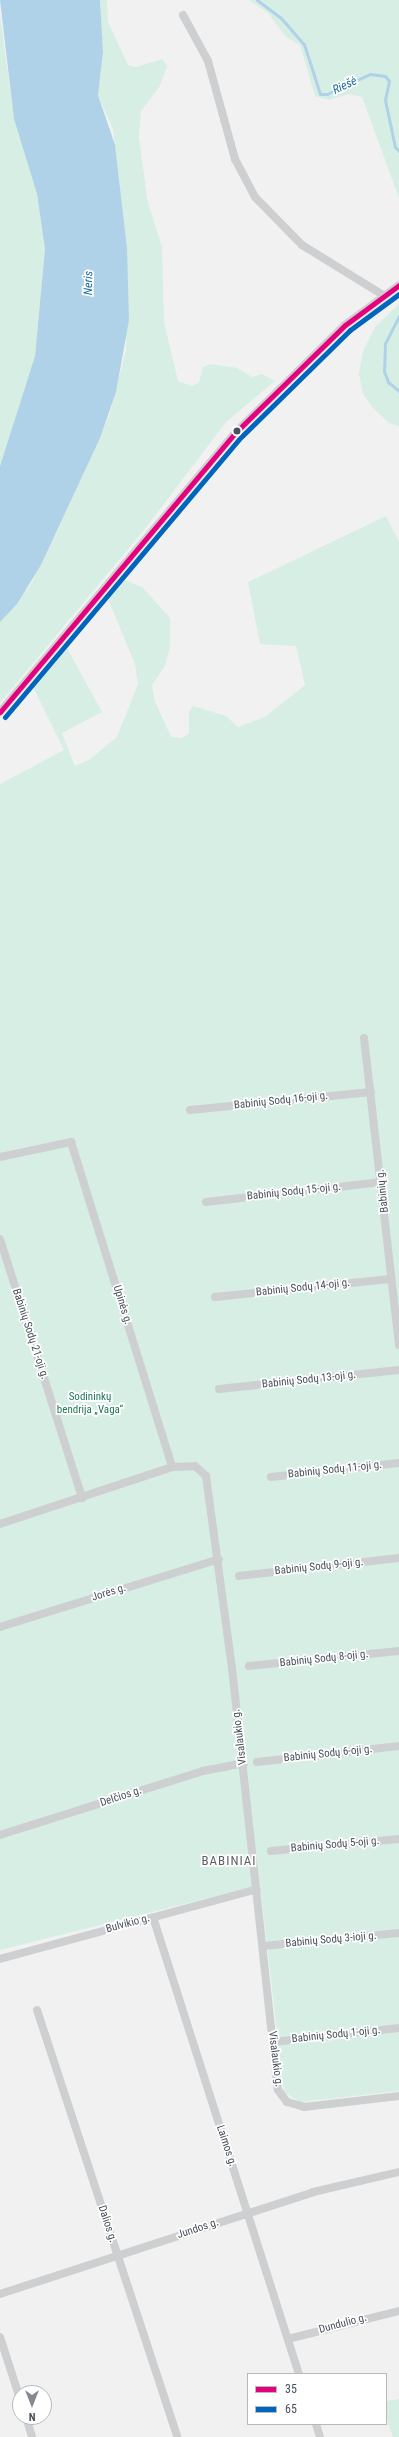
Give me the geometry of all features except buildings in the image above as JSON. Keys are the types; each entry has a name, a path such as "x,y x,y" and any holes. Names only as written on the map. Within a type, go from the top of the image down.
{"street":[{"path":"183,15 208,60 235,159 247,186 269,215 302,245 383,295"},
{"path":"0,712 238,431 345,325 383,295 399,285"},
{"name":"Babinių g.","path":"364,1038 382,1182 390,1279 399,1345"},
{"name":"Babinių Sodų 16-oji g.","path":"190,1110 371,1092"},
{"name":"Upinės g.","path":"0,1157 71,1142 172,1467"},
{"name":"Babinių Sodų 15-oji g.","path":"206,1202 382,1182"},
{"name":"Babinių Sodų 21-oji g.","path":"0,1239 82,1498"},
{"name":"Babinių Sodų 14-oji g.","path":"215,1297 390,1279"},
{"name":"Babinių Sodų 13-oji g.","path":"219,1390 399,1370"},
{"name":"Babinių Sodų 11-oji g.","path":"271,1477 399,1463"},
{"name":"Visalaukio g.","path":"0,1524 172,1467 195,1466 206,1476 219,1559 244,1763 278,2090 295,2106 399,2096"},
{"name":"Babinių Sodų 9-oji g.","path":"239,1576 399,1558"},
{"name":"Jorės g.","path":"0,1627 219,1559"},
{"name":"Babinių Sodų 8-oji g.","path":"250,1666 399,1651"},
{"name":"Babinių Sodų 6-oji g.","path":"257,1762 399,1746"},
{"name":"Delčios g.","path":"0,1835 196,1773 244,1763"},
{"name":"Babinių Sodų 5-oji g.","path":"271,1851 399,1839"},
{"name":"Bulvikio g.","path":"0,1959 257,1889"},
{"name":"Laimos g.","path":"153,1917 299,2373"},
{"name":"Babinių Sodų 3-ioji g.","path":"263,1946 399,1933"},
{"name":"Dalios g.","path":"37,2010 177,2437"},
{"name":"Babinių Sodų 1-oji g.","path":"273,2042 399,2028"},
{"name":"Jundos g.","path":"0,2294 313,2192 399,2172"},
{"name":"Dundulio g.","path":"288,2339 399,2311"},
{"path":"0,2337 15,2385"},
{"path":"28,2425 32,2437"},
{"path":"316,2425 320,2437"}],"green space":[{"path":"100,0 107,0 108,22 128,65 136,67 162,59 167,66 160,86 141,111 139,137 147,199 162,247 164,322 178,381 192,386 199,383 203,367 210,364 237,368 252,377 262,374 275,381 226,422 148,525 0,703 0,622 30,586 56,534 109,416 126,350 127,248 113,129 98,95 103,52"},
{"path":"249,0 399,0 399,198 362,97 349,94 329,100 315,96 300,45 286,37 268,13"},
{"path":"0,14 14,119 37,194 45,249 35,356 0,466"},
{"path":"399,304 399,426 389,423 373,408 363,394 359,374 363,351 375,327"},
{"name":"Sodininkų bendrija „Vaga“","path":"386,516 399,542 399,2091 300,2102 284,2092 260,1885 0,1950 0,784 64,750 33,687 67,648 102,712 62,733 75,766 89,760 117,737 138,684 135,664 108,599 124,580 142,587 170,618 170,646 165,666 152,685 154,699 171,737 182,738 189,733 189,712 193,706 226,716 238,727 265,717 305,685 296,646 260,644 248,582"},
{"path":"399,2399 399,2437 393,2437 387,2421 387,2401"}],"water":[{"name":"Neris","path":"0,0 100,0 103,52 98,95 115,145 127,248 129,320 116,392 100,438 41,565 17,604 0,622 0,466 35,356 45,249 37,194 14,119"}],"waterway":[{"name":"Riešė","path":"257,0 281,18 304,44 320,94 327,94 370,74 385,76 389,81 385,100 395,147 399,151"},
{"name":"Riešė","path":"399,316 385,344 384,371 388,382 399,391"}],"transit line":[{"name":"35","path":"0,712 237,431 345,325 399,285"},
{"name":"65","path":"5,717 242,436 350,330 399,294"}],"district":[{"name":"BABINIAI","path":"229,1861"}]}
